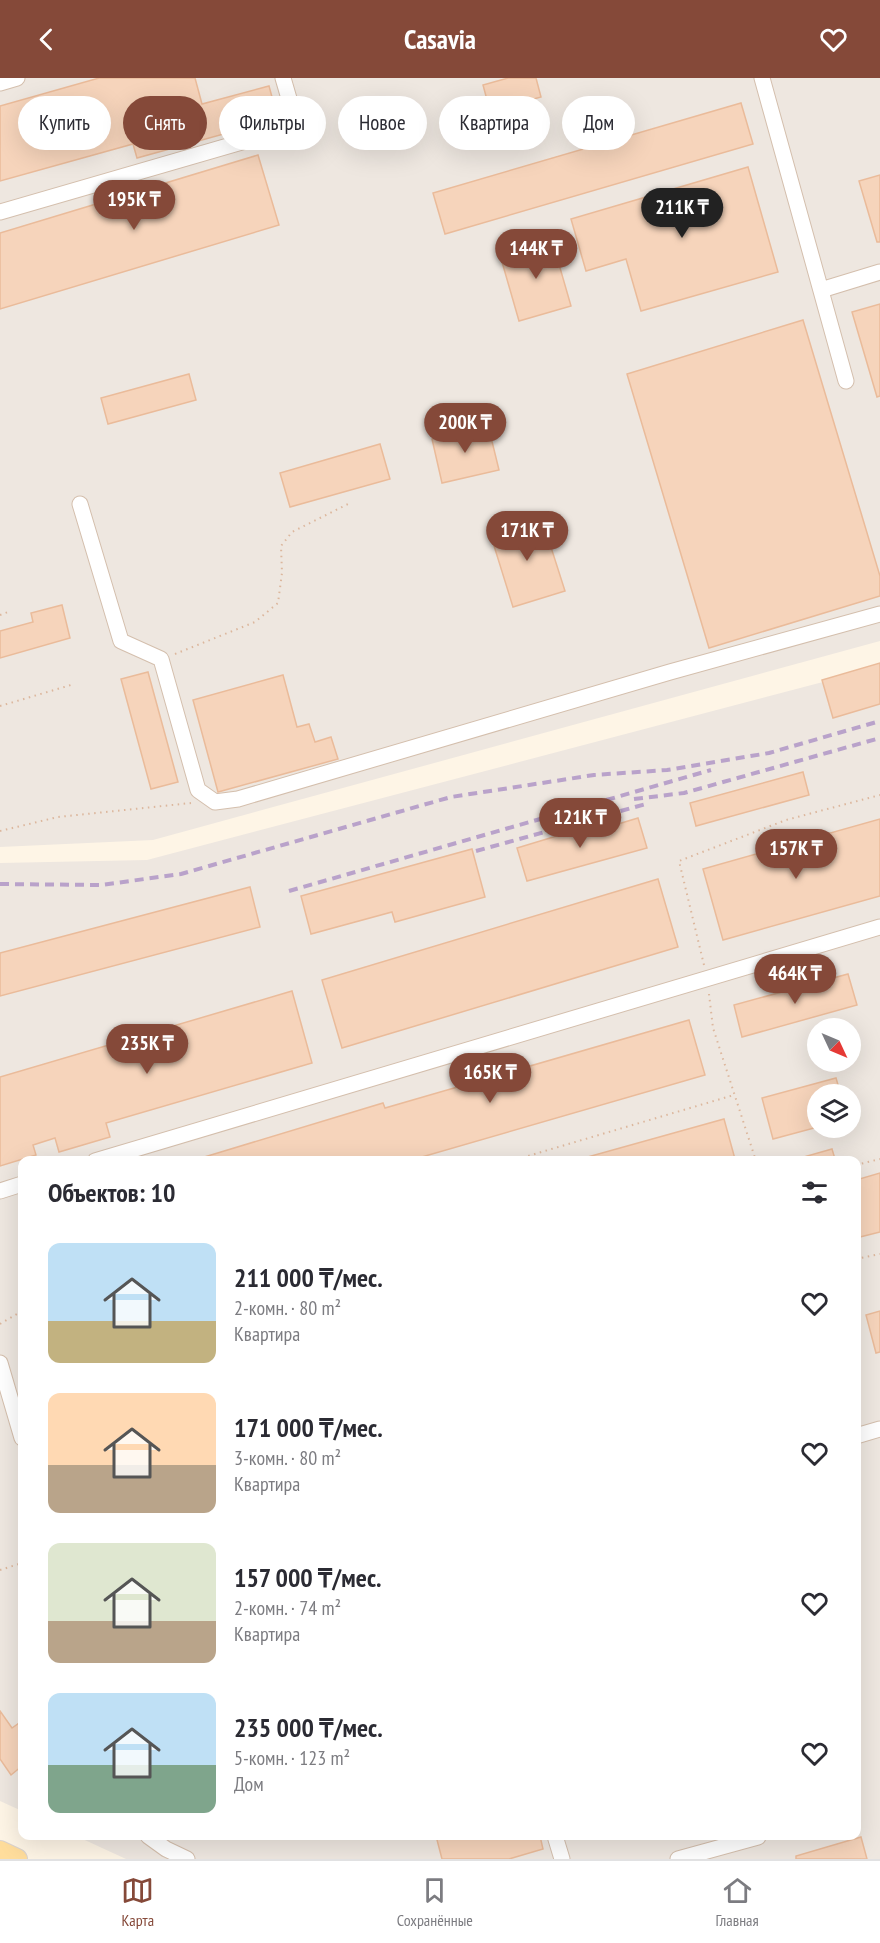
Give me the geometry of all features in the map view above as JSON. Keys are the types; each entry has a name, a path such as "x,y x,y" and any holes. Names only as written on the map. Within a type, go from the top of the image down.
{"main road":[{"path":"0,1851 17,1859"}],"lane":[{"path":"0,83 16,78"},
{"path":"0,212 297,126 283,78"},
{"path":"762,78 846,381"},
{"path":"821,290 880,272"},
{"path":"80,504 121,640 160,659 198,790 215,802 238,799 670,672 880,615"},
{"path":"112,1156 880,927"},
{"path":"0,1191 18,1185"},
{"path":"0,1364 18,1425"},
{"path":"861,1435 880,1429"},
{"path":"154,1840 187,1859"},
{"path":"556,1840 562,1859"},
{"path":"678,1859 747,1840"}],"path":[{"path":"160,659 207,643 255,622 278,603 282,573 281,546 292,532 350,503"},
{"path":"0,615 8,612"},
{"path":"0,706 71,685"},
{"path":"754,1156 713,1028 708,978 679,861 786,820 880,795"},
{"path":"0,831 58,818 122,812 156,805 215,802"},
{"path":"528,1156 734,1095"},
{"path":"861,1164 880,1159"},
{"path":"861,1258 880,1254"},
{"path":"0,1324 18,1313"},
{"path":"0,1570 18,1564"}],"shaded area":[{"path":"0,78 880,78 880,641 153,840 0,847"},
{"path":"880,667 880,1859 126,1859 85,1840 861,1840 861,1156 18,1156 18,1809 0,1801 0,863 147,860"}],"building":[{"path":"99,78 195,78 200,96 123,96 123,147 0,181 0,106 18,101 18,150 111,150 111,96 35,96"},
{"path":"508,78 536,78 541,96 486,96 483,85"},
{"path":"269,86 272,96 232,96"},
{"path":"219,99 219,135 207,139 207,103"},
{"path":"741,103 753,144 445,234 433,193 580,150 635,150 635,134"},
{"path":"135,150 166,150 137,158"},
{"path":"258,155 279,225 0,309 0,233"},
{"path":"748,167 778,272 641,311 626,259 586,271 571,219"},
{"path":"880,175 880,242 877,242 859,181"},
{"path":"552,240 571,306 519,321 500,255"},
{"path":"880,304 880,396 877,397 852,312"},
{"path":"803,320 880,576 880,596 709,648 627,374"},
{"path":"189,374 196,400 108,424 101,398"},
{"path":"488,425 499,470 442,483 432,439"},
{"path":"380,444 390,479 290,507 280,473"},
{"path":"541,516 565,591 513,607 490,533"},
{"path":"62,605 70,638 0,658 0,631 33,622 31,613"},
{"path":"880,663 880,704 833,718 822,680"},
{"path":"148,672 178,782 151,789 121,679"},
{"path":"283,675 297,727 309,724 315,742 331,737 338,759 218,792 193,700"},
{"path":"803,772 809,795 696,826 690,803"},
{"path":"638,818 647,848 527,881 517,848 593,825 595,831"},
{"path":"880,819 880,896 723,940 703,869"},
{"path":"472,849 485,897 395,922 392,912 311,934 301,896"},
{"path":"658,879 678,947 342,1048 322,980"},
{"path":"250,887 260,927 0,996 0,953"},
{"path":"848,974 857,1005 742,1037 734,1005"},
{"path":"292,991 312,1063 106,1123 110,1137 59,1152 55,1138 33,1145 36,1155 18,1156 18,1160 0,1166 0,1077"},
{"path":"689,1020 705,1075 425,1156 208,1156 383,1103 385,1108"},
{"path":"836,1078 838,1084 814,1084"},
{"path":"807,1086 807,1130 773,1139 762,1098"},
{"path":"724,1119 734,1156 591,1156"},
{"path":"832,1149 834,1156 807,1156"},
{"path":"880,1173 880,1232 861,1237 861,1179"},
{"path":"880,1311 880,1352 876,1353 866,1315"},
{"path":"0,1711 12,1728 18,1724 18,1769 11,1775 0,1759"},
{"path":"861,1837 867,1859 796,1859 796,1856 851,1840 861,1840"},
{"path":"437,1840 541,1840 543,1849 509,1859 442,1859"}],"railway":[{"path":"0,884 101,885 181,874 451,797 594,775 667,770 769,753 880,721"},
{"path":"634,799 684,793 880,738"},
{"path":"289,891 711,770"},
{"path":"476,851 646,804"}]}
